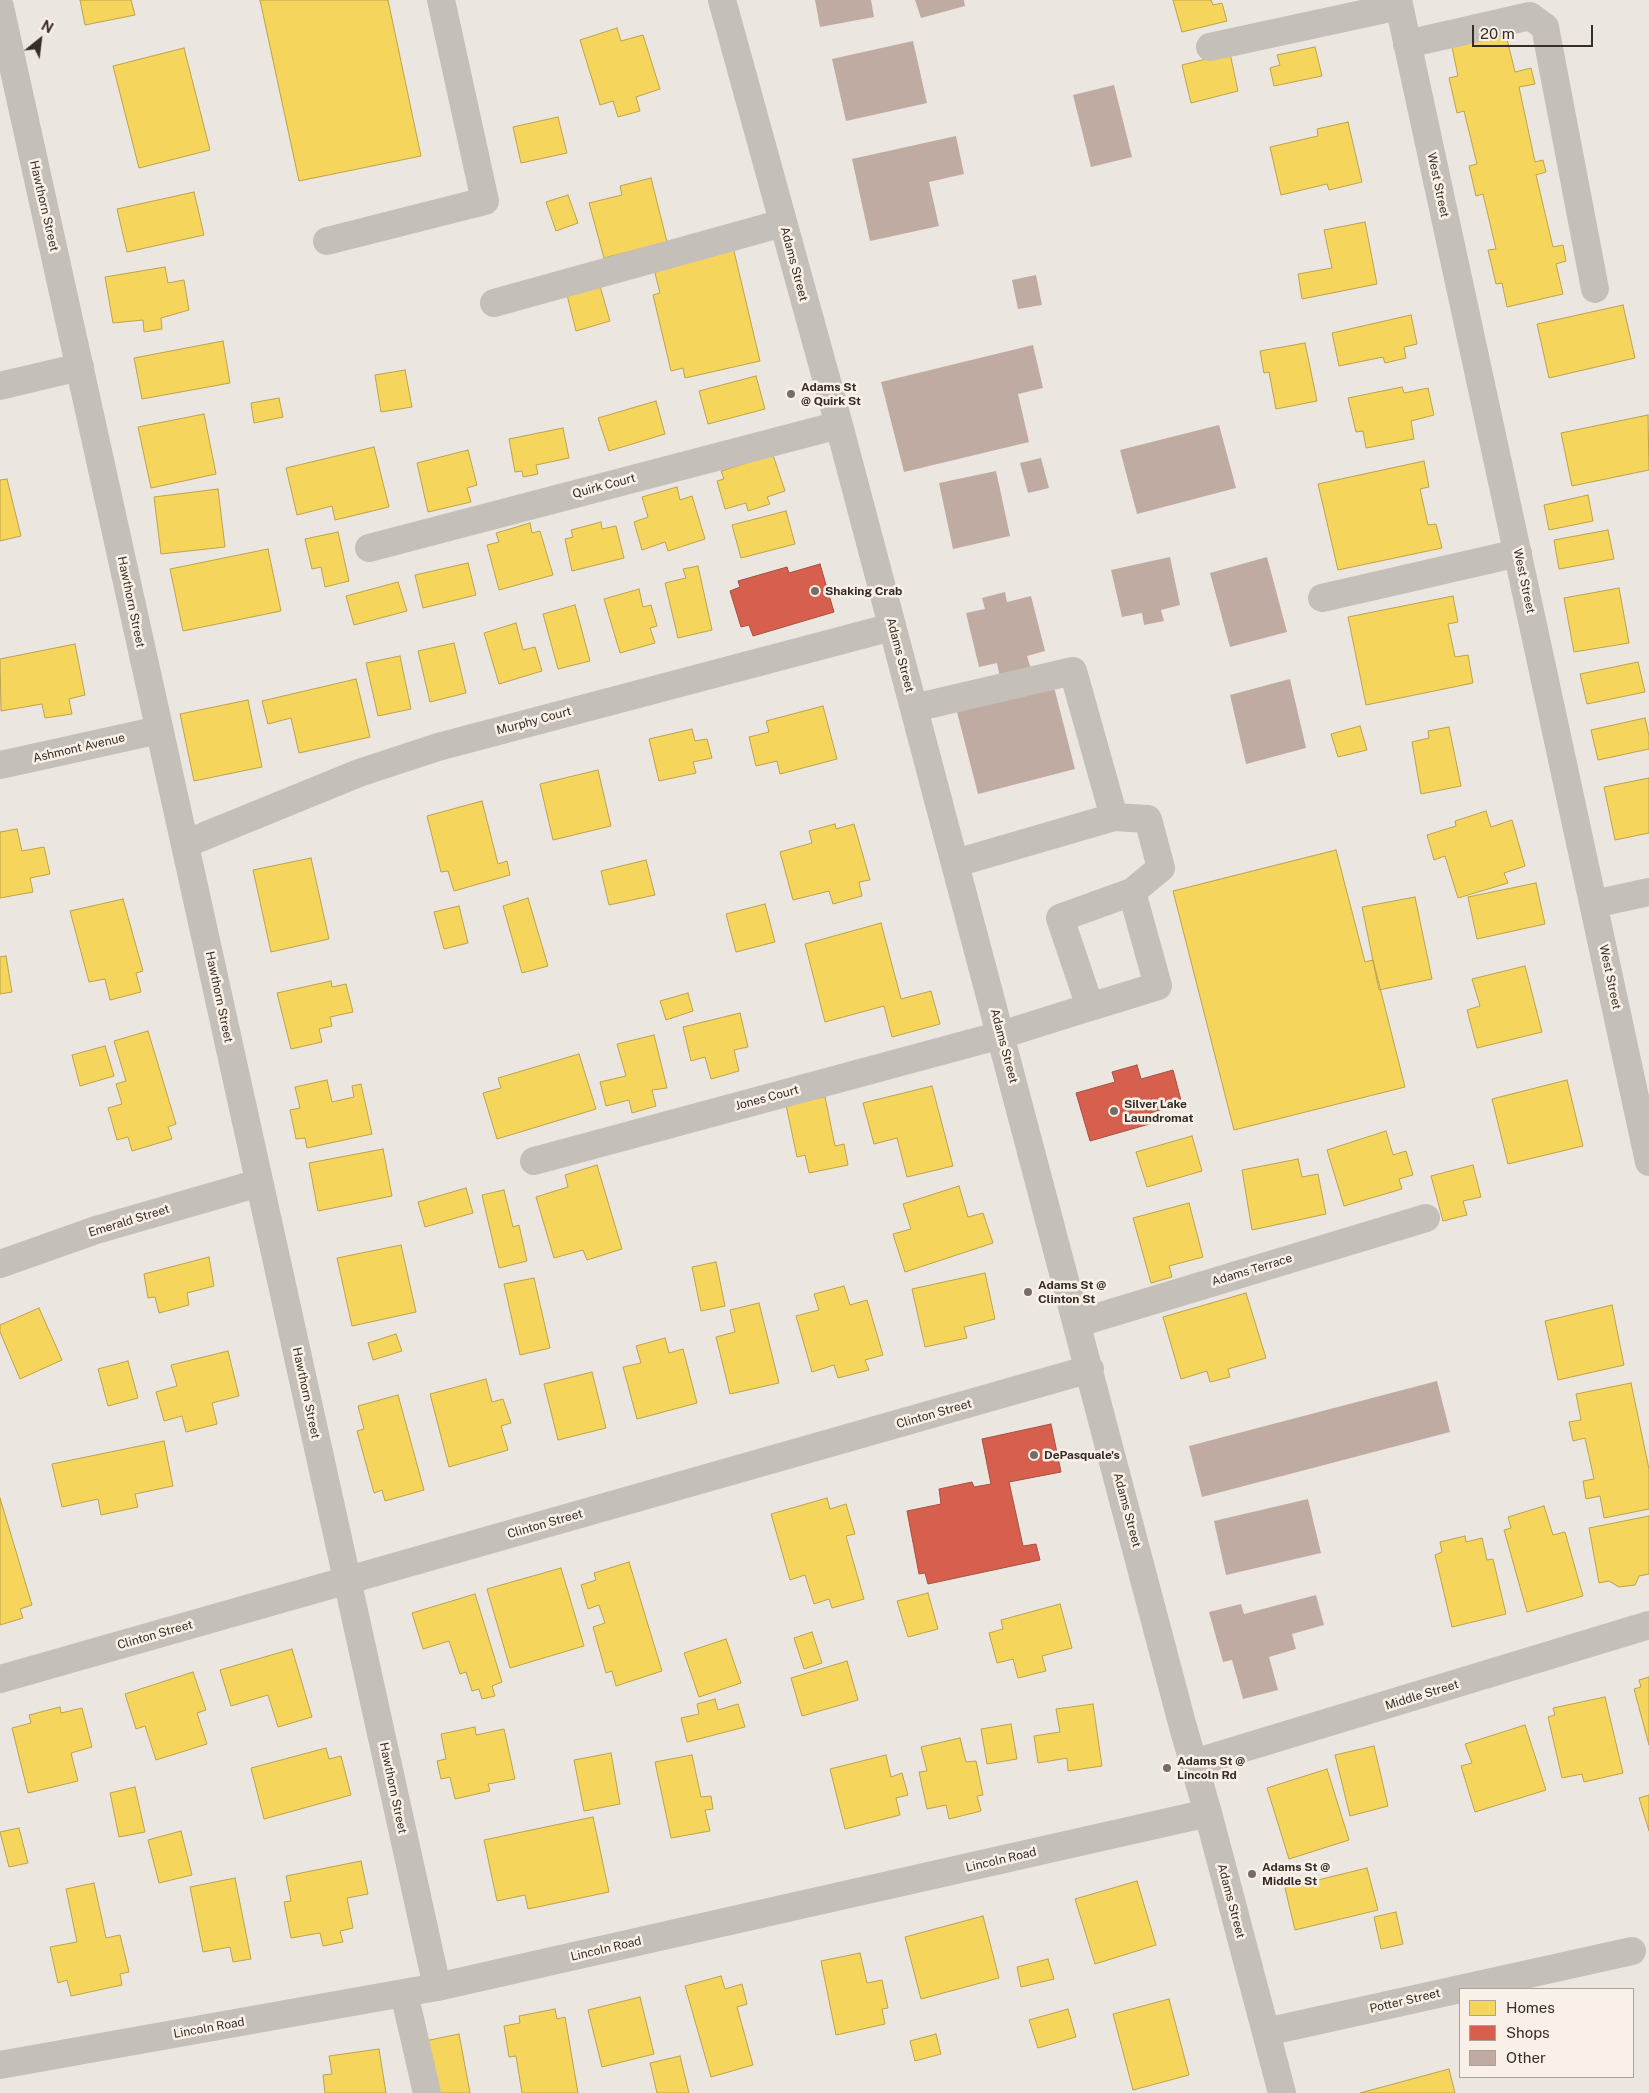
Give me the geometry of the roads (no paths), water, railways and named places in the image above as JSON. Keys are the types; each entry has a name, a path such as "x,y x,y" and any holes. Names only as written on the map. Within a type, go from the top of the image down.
{"street":[{"path":"327,241 485,201 441,0"},
{"name":"Adams Street","path":"722,0 839,425 1078,1323 1183,1727 1208,1813 1282,2093"},
{"path":"1210,47 1398,3"},
{"name":"West Street","path":"1398,3 1649,1162"},
{"name":"Hawthorn Street","path":"0,7 437,1988"},
{"path":"1407,44 1530,16 1545,27 1595,289"},
{"path":"494,303 783,223"},
{"path":"0,386 80,367"},
{"name":"Quirk Court","path":"369,548 839,425"},
{"path":"1322,598 1518,553"},
{"name":"Murphy Court","path":"185,844 359,773 438,747 892,627"},
{"path":"914,708 1073,671 1114,817"},
{"name":"Ashmont Avenue","path":"0,765 159,730"},
{"path":"956,863 1114,817 1148,819 1161,868 1132,892 1060,918 1090,1007"},
{"name":"Jones Court","path":"534,1161 1001,1035 1158,986 1132,892"},
{"path":"1594,904 1649,892"},
{"name":"Emerald Street","path":"0,1264 96,1230 259,1183"},
{"name":"Adams Terrace","path":"1078,1323 1426,1218"},
{"name":"Clinton Street","path":"0,1679 1090,1369"},
{"name":"Middle Street","path":"1194,1763 1649,1625"},
{"name":"Lincoln Road","path":"0,2065 437,1988 1208,1813"},
{"name":"Potter Street","path":"1462,1988 1632,1950"},
{"name":"Potter Street","path":"1266,2032 1459,1989"},
{"path":"404,1994 427,2093"}],"place":[{"name":"Adams St @ Quirk St","path":"791,394"},
{"name":"Shaking Crab","path":"815,591"},
{"name":"Silver Lake Laundromat","path":"1114,1111"},
{"name":"Adams St @ Clinton St","path":"1028,1292"},
{"name":"DePasquale's","path":"1034,1455"},
{"name":"Adams St @ Lincoln Rd","path":"1167,1768"},
{"name":"Adams St @ Middle St","path":"1252,1874"}]}
